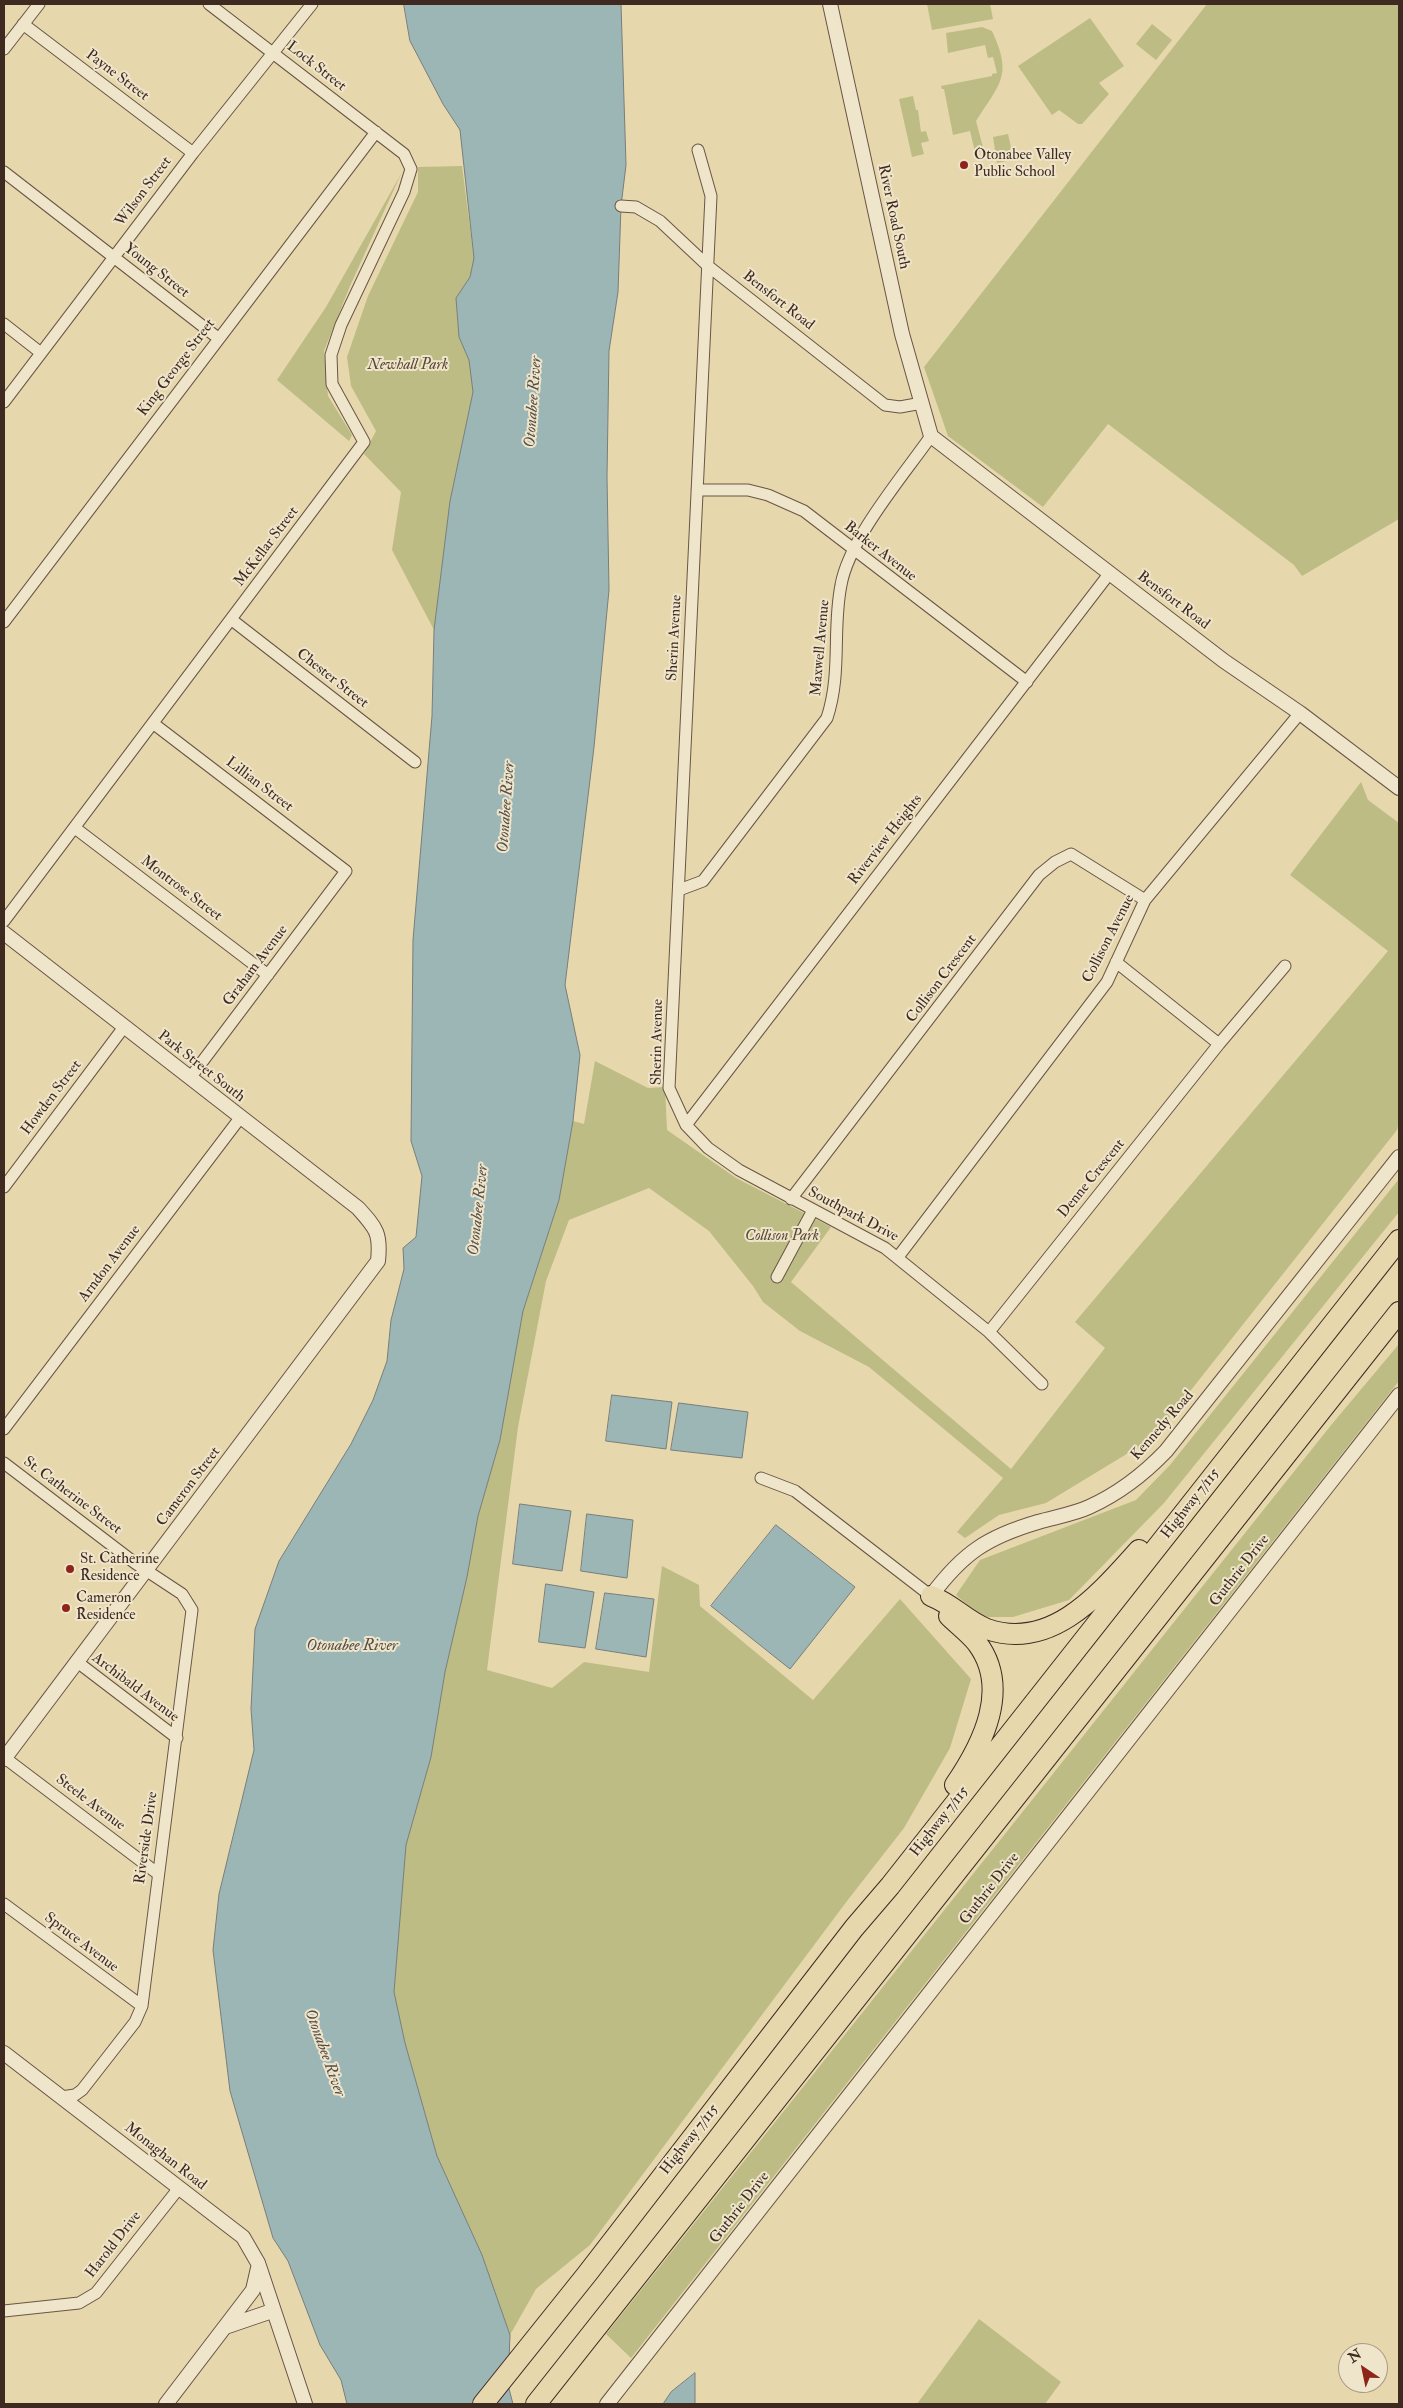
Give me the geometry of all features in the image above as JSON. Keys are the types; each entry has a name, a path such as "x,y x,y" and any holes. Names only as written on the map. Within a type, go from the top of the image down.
{"highway":[{"name":"Highway 7/115","path":"483,2404 587,2274 854,1928 890,1886 1399,1240"},
{"path":"536,2404 931,1907 1399,1312"},
{"path":"1326,1405 1362,1375 1399,1332"},
{"path":"931,1596 946,1602 967,1618 985,1628 999,1632 1013,1634 1036,1631 1070,1617 1101,1592 1267,1406"},
{"path":"854,1928 967,1768 991,1714 994,1697 991,1670 977,1643 931,1596"}],"street":[{"path":"4,49 38,4"},
{"name":"Lock Street","path":"209,4 404,154"},
{"name":"Wilson Street","path":"4,402 193,153 312,4"},
{"name":"River Road South","path":"830,4 902,334 931,436"},
{"name":"Payne Street","path":"23,24 193,153"},
{"name":"King George Street","path":"4,622 376,132"},
{"name":"Sherin Avenue","path":"686,1125 670,1088 711,196 698,150"},
{"name":"McKellar Street","path":"4,921 76,828 364,442 332,384 331,354 340,325 404,192 411,169 404,154"},
{"name":"Young Street","path":"4,172 218,338"},
{"name":"Bensfort Road","path":"621,206 636,207 660,221 708,266 885,405 900,407 922,403"},
{"path":"4,324 41,353"},
{"name":"Bensfort Road","path":"931,436 1224,661 1300,713 1399,788"},
{"name":"Maxwell Avenue","path":"678,890 703,881 827,718 835,694 840,585 852,550 931,436"},
{"name":"Barker Avenue","path":"697,490 748,490 768,495 804,511 852,550 1027,682"},
{"name":"Riverview Heights","path":"686,1125 1110,574"},
{"name":"Chester Street","path":"232,620 415,762"},
{"name":"Collison Avenue","path":"898,1257 1107,982 1145,900 1300,713"},
{"name":"Lillian Street","path":"154,724 346,871"},
{"name":"Montrose Street","path":"76,828 268,975"},
{"name":"Collison Crescent","path":"791,1200 1039,875 1055,862 1071,854 1145,900"},
{"name":"Graham Avenue","path":"190,1078 346,871"},
{"name":"Park Street South","path":"4,933 358,1208 376,1227"},
{"path":"1116,962 1219,1044"},
{"name":"Denne Crescent","path":"989,1332 1219,1044 1285,966"},
{"name":"Howden Street","path":"4,1187 124,1027"},
{"name":"Arndon Avenue","path":"4,1428 240,1118"},
{"name":"Southpark Drive","path":"686,1125 708,1148 739,1170 791,1200 886,1248 989,1332 1042,1384"},
{"name":"Kennedy Road","path":"931,1596 950,1570 975,1549 1006,1533 1087,1508 1118,1492 1143,1474 1166,1451 1399,1157"},
{"path":"777,1277 812,1210"},
{"name":"Cameron Street","path":"4,1758 378,1261 380,1242 376,1227"},
{"name":"Guthrie Drive","path":"608,2404 1399,1395"},
{"name":"St. Catherine Street","path":"4,1463 146,1571"},
{"path":"761,1478 795,1491 931,1596"},
{"name":"Riverside Drive","path":"61,2097 75,2095 82,2090 135,2022 142,2006 157,1873 177,1738 192,1610 182,1594 157,1575 146,1571"},
{"name":"Archibald Avenue","path":"76,1661 177,1738"},
{"name":"Steele Avenue","path":"4,1758 157,1873"},
{"name":"Spruce Avenue","path":"4,1904 142,2006"},
{"name":"Monaghan Road","path":"4,2054 243,2237 258,2263 272,2312 305,2404"},
{"name":"Harold Drive","path":"4,2311 79,2303 96,2293 179,2188"},
{"path":"166,2404 253,2290 258,2276 258,2263"},
{"path":"227,2326 272,2312"}],"green space":[{"path":"927,4 990,4 993,19 932,30"},
{"path":"1207,4 1399,4 1399,519 1302,576 1294,565 1108,424 1043,507 948,436 924,367"},
{"path":"1090,18 1124,66 1099,83 1109,94 1082,124 1078,124 1059,110 1052,115 1018,66"},
{"path":"1152,24 1172,40 1156,60 1136,44"},
{"path":"982,27 992,31 1002,59 1002,69 1001,79 997,88 976,121 984,151 975,152 970,131 953,135 944,89 941,86 992,76 992,74 997,73 993,57 988,58 985,45 948,53 946,33"},
{"path":"913,96 916,110 918,110 921,132 926,131 929,141 921,143 924,154 912,157 899,99"},
{"path":"1008,134 1012,152 1016,151 1017,159 997,163 993,137"},
{"name":"Newhall Park","path":"462,166 474,258 470,277 456,298 459,337 469,360 473,392 450,501 434,630 392,550 401,492 364,454 376,431 351,386 347,357 368,296 418,192 418,167"},
{"path":"401,174 350,286 324,351 328,396 352,435 349,441 277,380 326,307"},
{"name":"Collison Park","path":"1361,782 1368,800 1399,823 1399,1122 1397,1130 1153,1438 1046,1503 999,1515 965,1538 957,1532 1003,1478 869,1367 800,1331 763,1302 753,1286 709,1231 649,1188 569,1220 546,1281 518,1427 487,1670 552,1688 584,1662 649,1672 662,1566 699,1585 700,1606 813,1700 900,1599 971,1679 950,1748 904,1828 847,1901 590,2245 536,2289 510,2335 482,2255 437,2156 405,2043 394,1992 406,1845 431,1757 445,1672 467,1577 478,1516 500,1440 523,1311 559,1200 573,1121 584,1124 595,1061 648,1088 665,1087 667,1130 736,1178 831,1227 791,1282 1011,1469 1105,1348 1075,1322 1388,951 1290,875"},
{"path":"1399,1179 1399,1212 1164,1503 1069,1600 1013,1617 981,1617 956,1595 980,1560 1136,1500 1170,1465"},
{"path":"1399,1344 1399,1381 631,2358 606,2334 1332,1424"},
{"path":"979,2319 1061,2382 1045,2404 917,2404"}],"water":[{"name":"Otonabee River","path":"404,4 621,4 626,165 621,206 618,292 609,351 607,477 609,590 594,747 565,985 580,1055 573,1121 559,1200 523,1311 500,1440 478,1516 467,1577 445,1672 431,1757 406,1845 394,1992 405,2043 437,2156 482,2255 510,2335 508,2385 513,2404 347,2404 341,2380 320,2345 288,2261 273,2238 230,2091 213,1950 219,1894 254,1750 251,1709 255,1629 279,1561 351,1444 373,1400 387,1361 391,1320 404,1269 403,1248 416,1237 422,1176 411,1141 413,940 432,716 434,630 450,501 473,392 469,360 459,337 456,298 470,277 474,258 460,130 443,104 410,41"},
{"path":"612,1395 672,1402 666,1449 606,1441"},
{"path":"679,1403 748,1412 742,1458 671,1450"},
{"path":"520,1504 571,1511 562,1571 513,1564"},
{"path":"587,1514 633,1520 627,1578 581,1571"},
{"path":"776,1525 855,1587 790,1669 711,1606"},
{"path":"546,1584 594,1592 585,1648 539,1642"},
{"path":"605,1593 654,1599 646,1657 596,1649"},
{"path":"695,2373 695,2404 663,2404 671,2392"}],"place":[{"name":"Otonabee Valley Public School","path":"964,165"},
{"name":"St. Catherine Residence","path":"70,1569"},
{"name":"Cameron Residence","path":"66,1608"}]}
